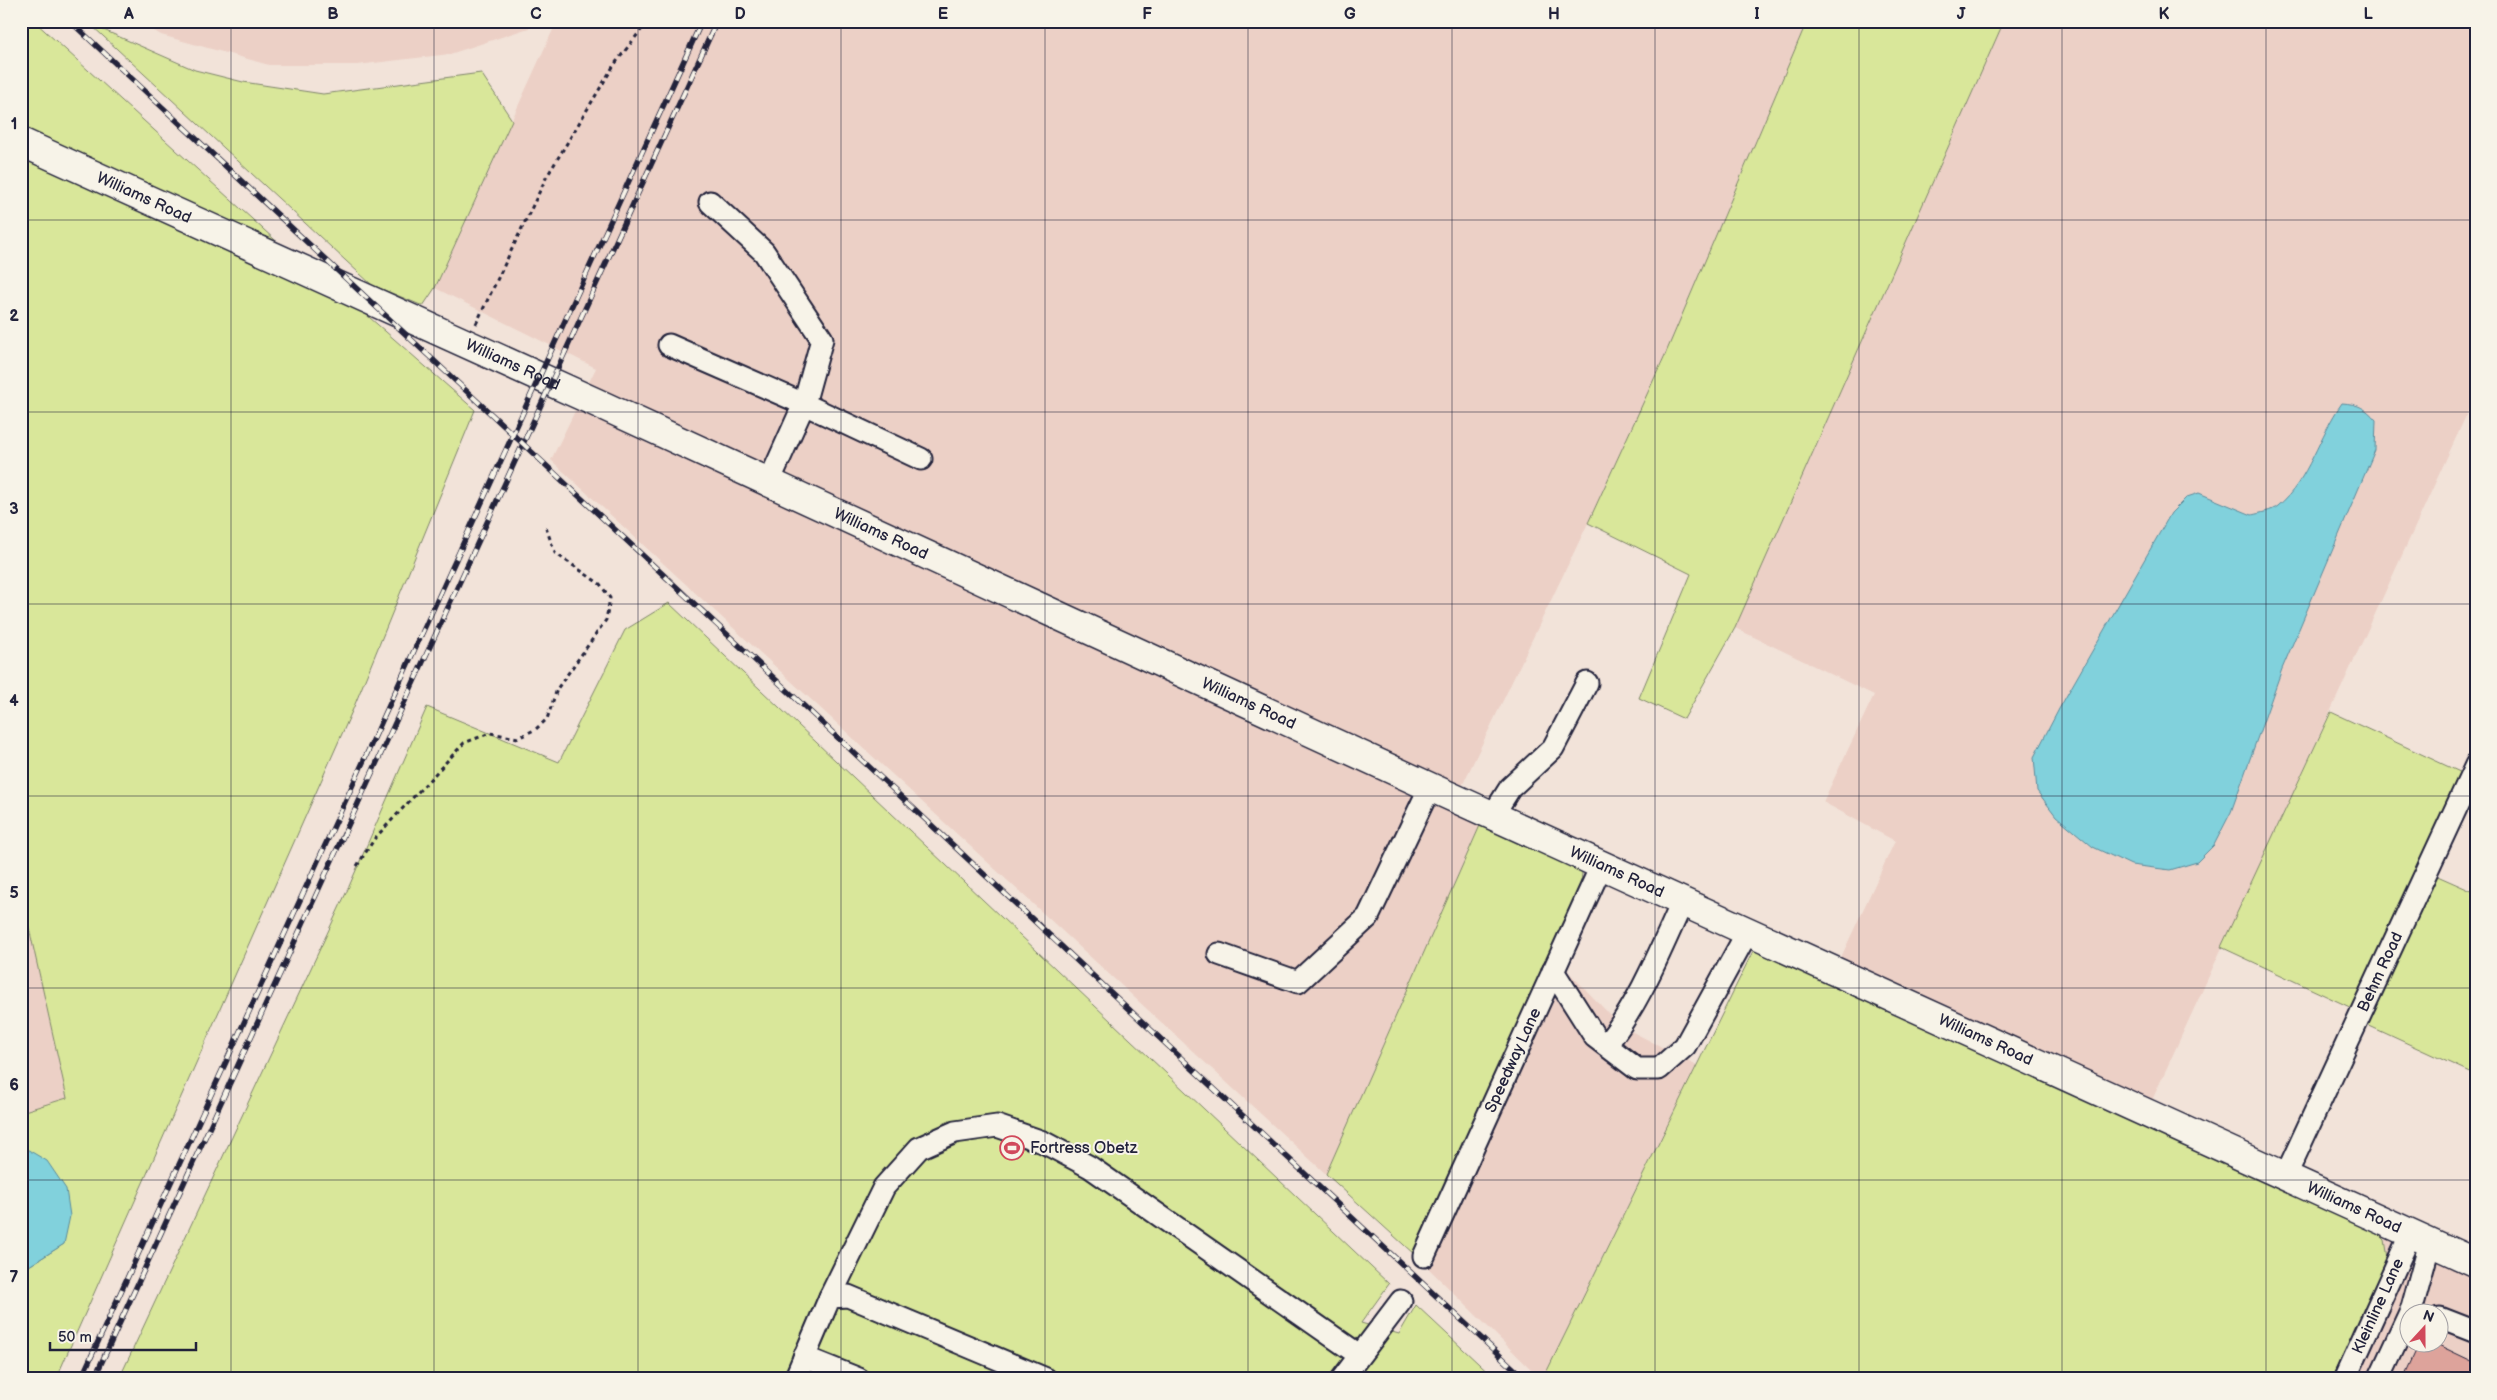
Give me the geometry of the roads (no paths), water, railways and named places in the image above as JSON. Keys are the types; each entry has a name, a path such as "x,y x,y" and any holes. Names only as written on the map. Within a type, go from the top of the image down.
{"main road":[{"name":"Williams Road","path":"21,142 467,344 1493,815 2476,1263"}],"street":[{"path":"710,202 764,252 822,339 804,404 769,482"},
{"path":"669,345 804,404 921,459"},
{"path":"1493,815 1510,788 1553,748 1587,683"},
{"name":"Behm Road","path":"2285,1177 2476,765"},
{"path":"1219,954 1298,982 1368,917 1430,786"},
{"name":"Speedway Lane","path":"1424,1256 1602,864"},
{"path":"1606,1045 1624,1022 1646,983 1683,901"},
{"path":"1553,971 1595,1037 1637,1069 1659,1069 1685,1046 1748,931"},
{"path":"795,1379 830,1297 884,1187 919,1148 955,1132 997,1126 1042,1142 1090,1167 1359,1355"},
{"path":"2418,1302 2421,1238"},
{"name":"Kleinline Lane","path":"2345,1379 2382,1297 2421,1238"},
{"path":"830,1297 848,1296 1046,1379"},
{"path":"2382,1297 2400,1304"},
{"path":"1342,1379 1401,1301"},
{"path":"2450,1322 2476,1332"},
{"path":"2379,1379 2400,1342"},
{"path":"804,1357 859,1379"}],"water":[{"path":"2342,403 2361,407 2376,420 2375,450 2282,669 2231,812 2214,845 2197,862 2170,870 2131,865 2093,847 2056,816 2037,791 2034,757 2059,709 2171,513 2187,497 2199,493 2252,515 2275,508 2289,495 2298,483"},
{"path":"25,1148 47,1161 66,1189 70,1216 64,1244 21,1271 21,1149"}],"railway":[{"path":"70,21 1525,1379"},
{"path":"81,1379 702,21"},
{"path":"94,1379 717,21"}],"place":[{"name":"Fortress Obetz","path":"1012,1148"}]}
